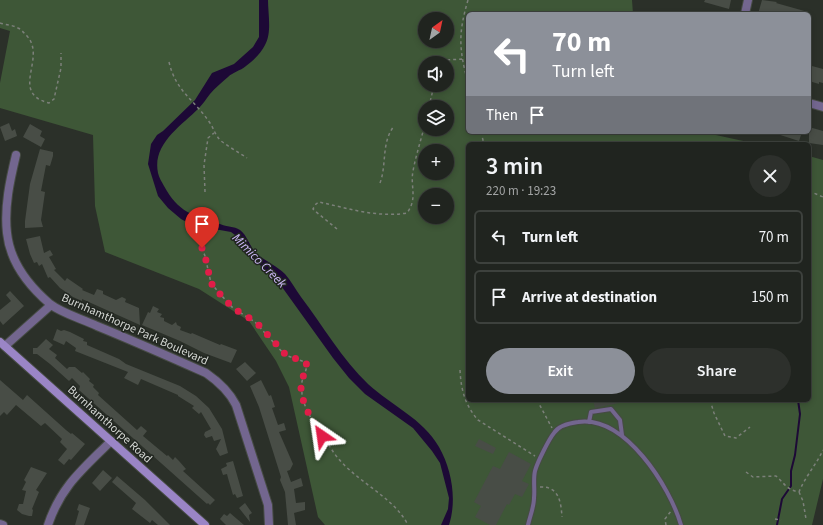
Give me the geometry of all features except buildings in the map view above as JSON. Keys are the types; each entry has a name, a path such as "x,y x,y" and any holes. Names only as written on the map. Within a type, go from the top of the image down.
{"main road":[{"name":"Burnhamthorpe Road","path":"2,344 204,525"}],"street":[{"path":"745,12 748,0"},
{"path":"811,104 823,107"},
{"name":"Burnhamthorpe Park Boulevard","path":"16,155 6,216 7,234 22,275 31,286 52,305 206,373 219,382 232,397 236,405 268,505 269,525"},
{"path":"2,344 44,313 52,305"},
{"path":"48,525 53,511 64,490 111,441"}],"lane":[{"path":"589,422 591,412 611,409 620,420 622,435"},
{"path":"528,525 534,500 535,472 554,432 568,424 582,421 604,425 622,435 642,455 670,498 681,525"}],"path":[{"path":"466,75 462,59 460,37 468,0"},
{"path":"0,23 16,27 21,30 31,42 34,54 31,69 30,91 36,98 42,101 49,103 54,99 61,68 61,53"},
{"path":"454,60 462,59"},
{"path":"169,62 172,75 185,94 209,122 214,133 221,141 247,158"},
{"path":"380,183 383,176 386,142 394,126"},
{"path":"205,192 204,165 208,138 214,133"},
{"path":"337,229 313,209 316,204 319,202 376,214 396,215 407,213 412,206 414,192 413,172 422,136"},
{"path":"811,192 823,197"},
{"path":"202,248 211,283 220,294 233,308 256,322 286,355 305,362 306,369 301,382 301,388 306,406 315,425 338,460 355,476 395,508 408,525"},
{"path":"460,370 462,392 466,400"},
{"path":"467,402 478,420 541,459"},
{"path":"538,402 554,432"},
{"path":"711,402 725,436 736,438 750,427"},
{"path":"799,492 823,450"},
{"path":"746,472 753,477 776,476 786,487 792,491 799,492"},
{"path":"534,487 551,488 556,493 560,501 562,517"},
{"path":"799,492 803,501 806,519"},
{"path":"666,525 665,519 674,508"},
{"path":"775,519 781,520"}],"green space":[{"path":"0,0 632,0 633,12 466,12 466,134 711,134 748,142 466,142 466,402 811,402 811,157 823,160 823,479 812,525 325,525 318,517 289,387 276,361 249,321 199,289 105,252 95,206 93,135 0,108 0,83 10,31 0,28"}],"water":[{"name":"Mimico Creek","path":"259,0 268,0 269,29 267,40 263,48 257,57 249,64 230,75 216,87 199,108 170,136 159,153 157,163 159,177 169,195 187,212 240,230 256,253 285,274 333,342 368,384 415,420 432,437 439,447 447,465 452,485 453,506 449,525 441,525 448,509 449,498 440,463 413,428 365,394 349,378 282,287 251,257 235,235 231,232 192,225 181,219 168,208 158,196 148,164 151,144 157,135 195,100 212,73 234,64 253,47 259,37"}],"waterway":[{"path":"777,525 782,499 791,486 791,471 795,455 800,414 798,402"}],"route":[{"path":"202,248 211,283 227,303 256,322 282,352 290,357 302,360 307,365 301,382 302,396 310,416 322,436"}]}
